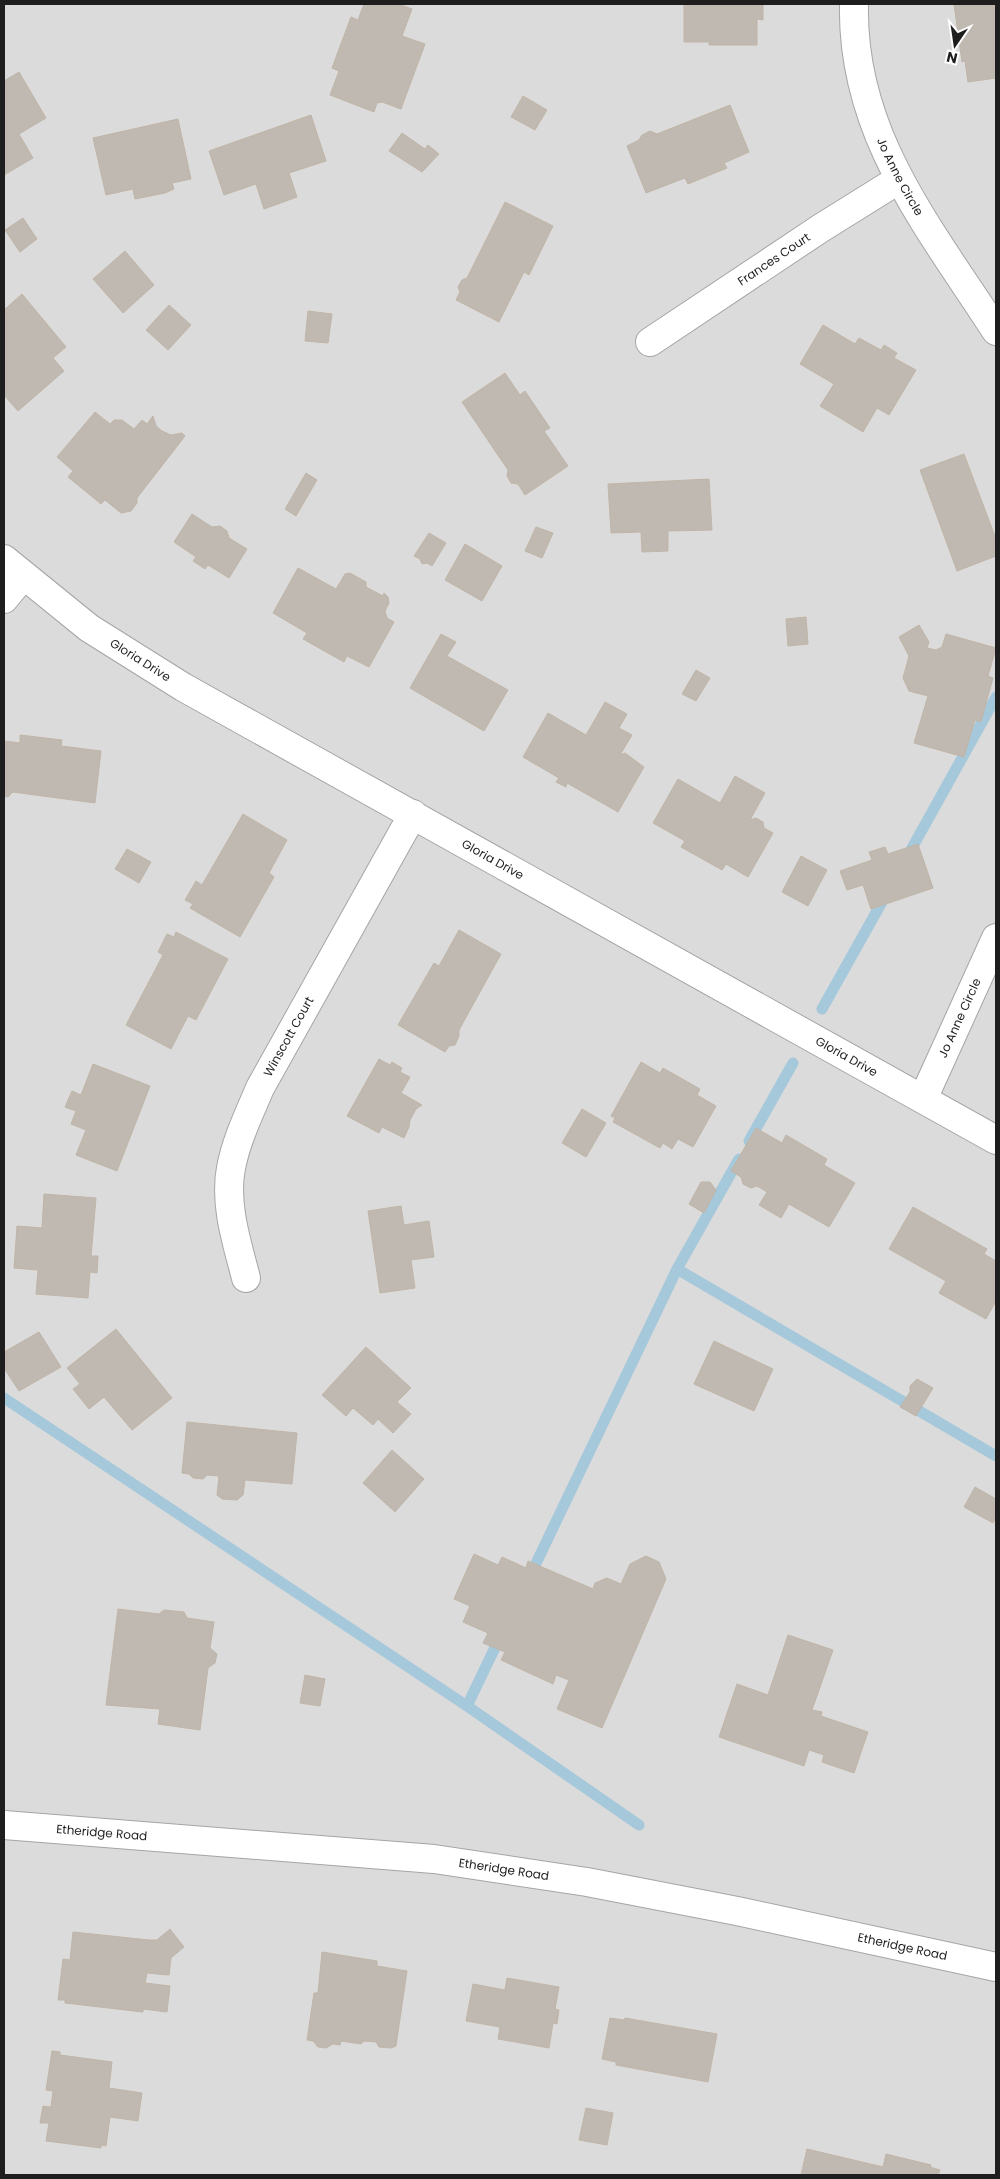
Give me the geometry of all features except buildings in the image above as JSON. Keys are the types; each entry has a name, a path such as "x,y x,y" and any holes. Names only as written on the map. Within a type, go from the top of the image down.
{"street":[{"name":"Jo Anne Circle","path":"854,4 853,31 861,80 880,142 898,180 996,330"},
{"name":"Frances Court","path":"650,342 821,228 898,180"},
{"path":"4,599 14,567"},
{"name":"Gloria Drive","path":"14,567 90,628 183,686 996,1140"},
{"name":"Winscott Court","path":"246,1278 234,1230 229,1188 231,1167 247,1118 260,1088 413,814"},
{"name":"Jo Anne Circle","path":"923,1099 996,938"},
{"name":"Etheridge Road","path":"4,1825 434,1859 587,1882 737,1910 996,1967"}],"shaded area":[{"path":"4,4 996,4 996,2175 4,2175"}],"waterway":[{"path":"907,857 996,697"},
{"path":"822,1009 887,893"},
{"path":"749,1141 793,1063"},
{"path":"529,1578 677,1269 739,1159"},
{"path":"677,1269 996,1456"},
{"path":"4,1398 467,1706 639,1825"},
{"path":"467,1706 501,1635"}]}
